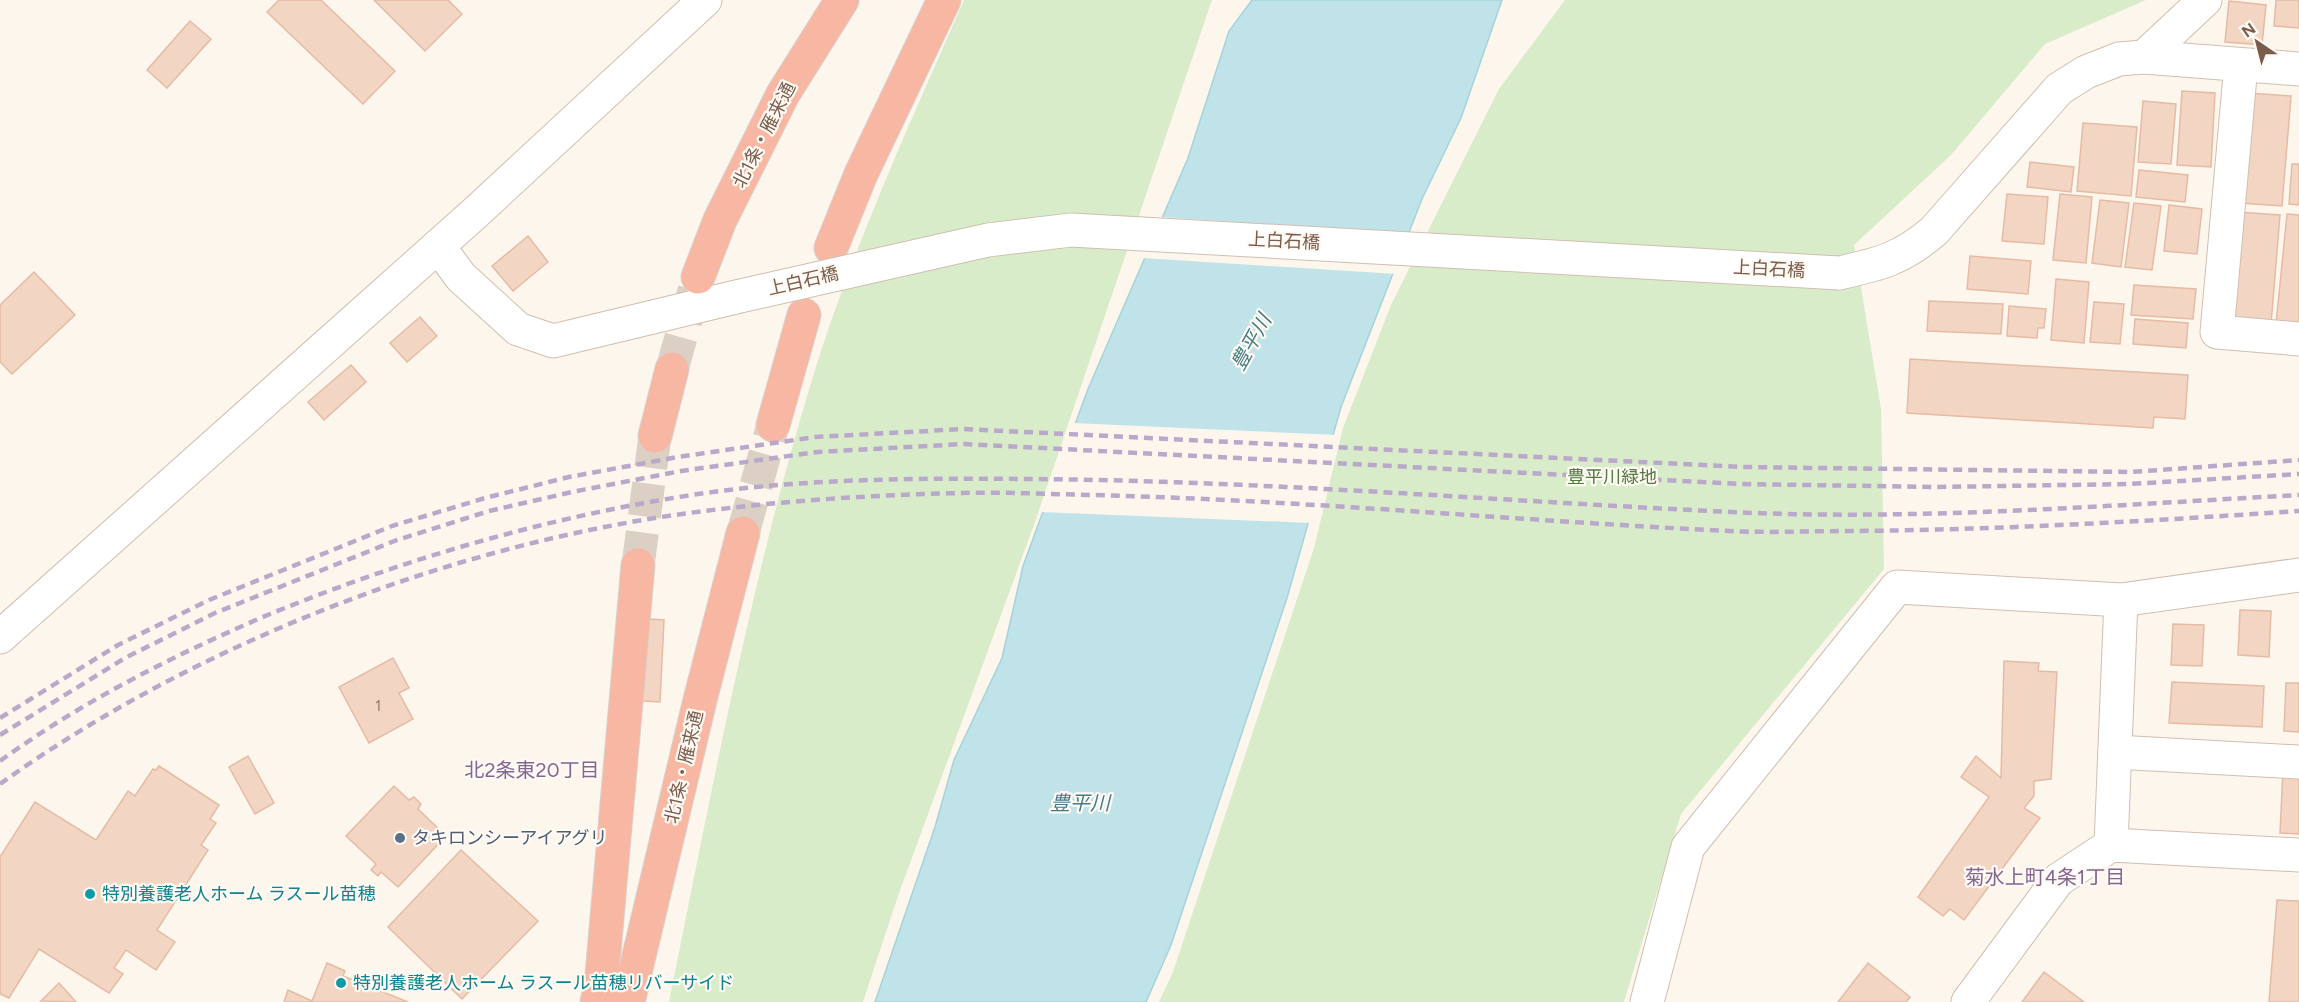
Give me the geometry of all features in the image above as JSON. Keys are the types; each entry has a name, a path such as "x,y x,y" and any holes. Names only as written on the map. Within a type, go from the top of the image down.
{"highway":[{"name":"北1条・雁来通","path":"698,277 720,220 783,94 842,0"},
{"path":"831,248 861,174 944,0"},
{"path":"773,425 804,315"},
{"path":"655,436 672,369"},
{"name":"北1条・雁来通","path":"628,1002 700,700 743,533"},
{"path":"597,1002 601,986 638,565"}],"street":[{"path":"2144,57 2205,0"},
{"path":"0,638 438,246 700,2"},
{"name":"上白石橋","path":"438,246 461,277 518,329 553,341 988,240 1071,230 1839,273 1883,263 1911,250 1934,231 2059,89 2086,72 2119,59 2144,57 2299,69"},
{"path":"2241,65 2217,332 2299,339"},
{"path":"1647,1002 1688,847 1898,587 2121,600 2299,574"},
{"path":"2111,845 2121,600"},
{"path":"2115,752 2299,762"},
{"path":"1968,1002 2058,880 2111,845 2299,855"}],"green space":[{"path":"964,0 1212,0 1035,522 898,896 863,1002 669,1002 748,622 807,396 859,245"},
{"name":"豊平川緑地","path":"1565,0 2146,0 2045,44 1951,155 1854,245 1881,409 1884,569 1681,814 1624,1002 1159,1002 1173,972 1314,548 1343,428 1391,305 1499,89"}],"water":[{"name":"豊平川","path":"1252,0 1502,0 1461,118 1422,199 1341,407 1287,598 1171,945 1146,1002 875,1002 935,827 954,760 1002,658 1023,566 1088,389 1188,158 1229,31"}],"pier":[{"path":"1160,217 1412,234 1396,274 1142,258"},
{"path":"1073,423 1336,435 1311,523 1040,512"}],"building":[{"path":"279,0 321,0 395,71 363,104 267,12"},
{"path":"374,0 448,0 462,14 425,51"},
{"path":"2276,0 2299,0 2299,28 2274,26"},
{"path":"2229,1 2266,5 2262,45 2225,42"},
{"path":"190,21 211,39 167,88 147,70"},
{"path":"2182,91 2215,93 2211,167 2177,165"},
{"path":"2248,93 2291,96 2282,206 2240,203"},
{"path":"2143,101 2176,104 2171,164 2138,162"},
{"path":"2083,123 2137,127 2131,196 2077,191"},
{"path":"2030,162 2074,167 2071,192 2027,187"},
{"path":"2292,164 2299,164 2299,205 2289,204"},
{"path":"2139,170 2188,175 2185,202 2136,197"},
{"path":"2007,194 2048,197 2044,244 2002,241"},
{"path":"2060,194 2092,197 2086,263 2053,260"},
{"path":"2100,200 2129,203 2121,267 2092,263"},
{"path":"2134,203 2161,206 2152,270 2125,267"},
{"path":"2169,205 2202,209 2197,254 2164,251"},
{"path":"2237,212 2280,215 2271,324 2228,321"},
{"path":"2287,214 2299,215 2299,326 2276,324"},
{"path":"528,236 548,262 513,291 492,266"},
{"path":"1970,256 2031,261 2028,294 1967,289"},
{"path":"34,272 75,315 12,374 0,362 0,305"},
{"path":"2056,279 2089,282 2084,343 2051,340"},
{"path":"2134,285 2196,289 2193,319 2131,315"},
{"path":"1929,301 2003,304 2001,334 1927,331"},
{"path":"2094,302 2124,304 2120,344 2090,342"},
{"path":"2009,306 2046,309 2044,328 2038,328 2037,338 2007,336"},
{"path":"420,317 437,336 407,362 390,343"},
{"path":"2135,319 2188,323 2186,348 2133,344"},
{"path":"1910,359 2188,375 2185,419 2154,417 2153,428 1907,413"},
{"path":"351,365 366,382 324,420 308,402"},
{"path":"2240,610 2271,611 2269,657 2238,655"},
{"path":"649,619 664,620 660,702 643,701"},
{"path":"2173,624 2204,625 2202,666 2171,665"},
{"path":"393,658 409,688 399,693 413,719 369,743 339,687"},
{"path":"2004,661 2039,663 2038,671 2057,672 2051,779 2034,781 2034,796 2024,808 2040,818 1964,920 1950,909 1943,916 1918,897 1989,797 1961,777 1976,756 2001,778"},
{"path":"2172,682 2264,686 2262,727 2169,723"},
{"path":"2286,683 2299,683 2299,732 2284,731"},
{"path":"248,756 274,803 255,814 229,767"},
{"name":"特別養護老人ホーム ラスール苗穂","path":"159,766 219,805 210,819 216,823 201,845 208,850 157,930 175,942 156,970 126,950 114,968 123,974 109,993 39,949 9,998 0,994 0,857 35,802 96,840 128,791 135,796 153,769 156,770"},
{"path":"2283,770 2299,771 2299,834 2280,833"},
{"path":"394,786 409,800 414,797 421,804 418,809 446,836 398,887 381,872 378,876 371,870 376,864 346,836"},
{"path":"461,850 538,921 462,999 388,927"},
{"path":"2277,900 2299,901 2299,1002 2269,1002"},
{"name":"特別養護老人ホーム ラスール苗穂リバーサイド","path":"327,963 345,971 343,976 408,1002 284,1002 288,990 312,1001"},
{"path":"1868,963 1910,997 1906,1002 1838,1002"},
{"path":"2044,972 2084,1002 2022,1002"},
{"path":"59,983 76,1002 41,1001"}],"tunnel":[{"path":"672,369 696,284"},
{"path":"743,533 773,425"},
{"path":"638,565 655,436"}],"railway":[{"path":"0,718 118,645 209,600 392,526 485,498 569,477 678,457 815,437 964,429 1743,467 2131,472 2299,460"},
{"path":"0,735 125,658 215,613 397,540 489,511 572,492 681,471 817,452 964,444 1740,484 1937,487 2129,484 2299,474"},
{"path":"0,761 64,718 165,662 235,629 320,594 420,559 522,530 626,506 723,491 856,480 1120,481 1295,487 1731,512 1873,515 2015,511 2299,495"},
{"path":"0,784 76,733 156,687 241,645 328,608 418,576 508,549 599,528 689,513 824,499 893,495 1026,493 1251,501 1650,527 1775,532 2018,527 2299,511"}],"place":[{"name":"タキロンシーアイアグリ","path":"400,838"},
{"name":"特別養護老人ホーム ラスール苗穂","path":"90,894"},
{"name":"特別養護老人ホーム ラスール苗穂リバーサイド","path":"341,983"}],"district":[{"name":"北2条東20丁目","path":"532,770"},
{"name":"菊水上町4条1丁目","path":"2045,877"}]}
